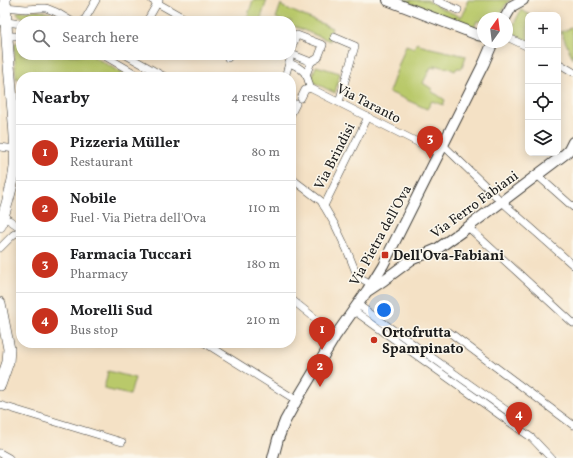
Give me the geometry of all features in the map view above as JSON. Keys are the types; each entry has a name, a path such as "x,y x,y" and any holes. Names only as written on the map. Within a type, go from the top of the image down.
{"main road":[{"path":"387,0 477,34"},
{"path":"508,12 512,6 523,0"},
{"path":"5,3 3,22 7,36 16,156"},
{"path":"487,48 488,53"},
{"name":"Via Pietra dell'Ova","path":"273,458 285,421 296,400 355,307 376,283 383,265 490,48"},
{"name":"Via Ferro Fabiani","path":"376,283 411,260 437,249 468,227 565,154 573,142"},
{"path":"1,222 16,175"},
{"path":"0,306 8,342 9,356 0,385"}],"street":[{"path":"87,16 96,0"},
{"path":"436,0 458,10"},
{"path":"149,16 156,1 181,16"},
{"path":"5,3 26,9 46,8 62,16"},
{"path":"3,22 16,23"},
{"path":"7,36 16,36"},
{"path":"296,38 297,36 323,45 318,58 311,62 306,75"},
{"path":"334,37 355,46 339,102"},
{"path":"513,40 525,46"},
{"path":"296,56 311,62"},
{"path":"112,60 132,72"},
{"path":"135,60 156,72"},
{"path":"286,72 290,60"},
{"path":"289,63 299,68 306,75 310,88 306,90 296,106"},
{"path":"561,65 573,72"},
{"name":"Via Taranto","path":"310,88 368,117 441,149 573,265"},
{"name":"Via Brindisi","path":"324,206 368,117"},
{"path":"0,147 15,149"},
{"path":"537,175 573,208"},
{"path":"296,182 321,201 335,225 359,277 376,283"},
{"path":"1,222 8,220 16,226"},
{"path":"468,227 573,323"},
{"path":"0,248 16,232"},
{"path":"296,303 336,335"},
{"path":"355,307 517,418"},
{"path":"355,307 532,438 550,458"},
{"path":"449,332 573,425"},
{"path":"213,348 296,400"},
{"path":"0,405 122,442"},
{"path":"0,453 9,458"}],"green space":[{"path":"253,0 267,0 262,16 248,16"},
{"path":"402,0 427,0 461,17 466,9 468,0 511,0 506,4 502,12 477,12 477,21 474,28"},
{"path":"281,4 283,7 332,28 330,41 296,27 296,16 277,16"},
{"path":"39,10 49,12 56,16 20,16 17,14 17,12"},
{"path":"521,10 525,12 525,40 513,34 513,26"},
{"path":"573,27 573,59 561,32"},
{"path":"417,42 422,46 466,56 462,68 457,68 455,71 446,67 435,65 435,68 431,67 423,83 432,89 432,92 445,100 443,105 432,101 427,109 389,92 406,45 414,48"},
{"path":"16,43 16,60 100,60 120,72 16,72 16,79 15,44"},
{"path":"316,66 340,73 335,93 311,81"},
{"path":"108,371 135,378 130,395 104,389"}],"place":[{"name":"Farmacia Tuccari","path":"430,159"},
{"name":"Dell'Ova-Fabiani","path":"385,255"},
{"name":"Ortofrutta Spampinato","path":"374,340"},
{"name":"Pizzeria Müller","path":"322,350"},
{"name":"Nobile","path":"320,387"},
{"name":"Morelli Sud","path":"519,435"}]}
